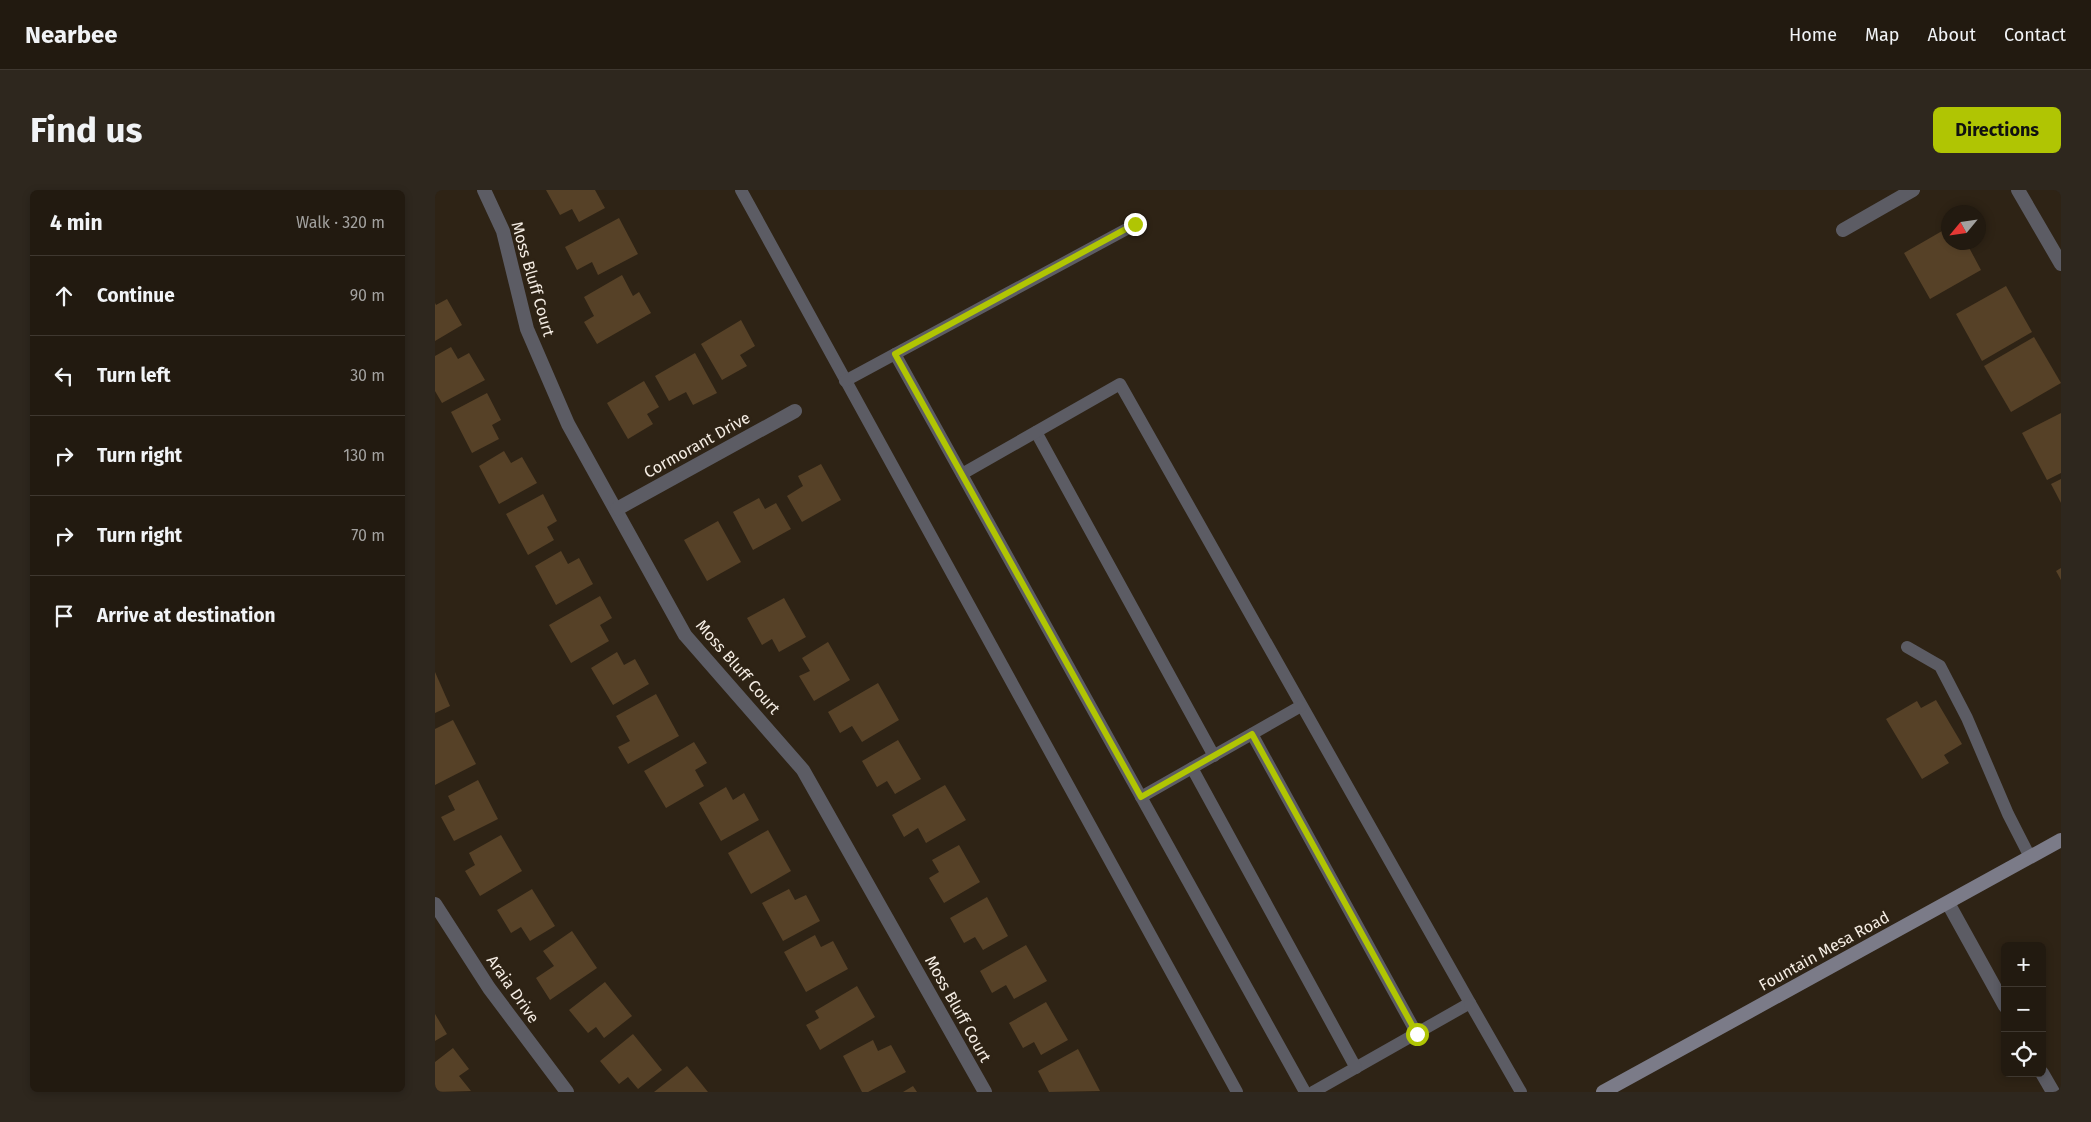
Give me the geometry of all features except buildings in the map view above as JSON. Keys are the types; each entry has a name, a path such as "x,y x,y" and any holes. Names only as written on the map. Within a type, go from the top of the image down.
{"main road":[{"name":"Fountain Mesa Road","path":"1603,1092 2061,840"}],"street":[{"name":"Moss Bluff Court","path":"484,190 503,231 527,329 568,424 685,634 803,770 985,1092"},
{"path":"1843,230 1913,190"},
{"path":"2018,190 2061,264"},
{"name":"Cormorant Drive","path":"617,510 795,411"},
{"path":"1948,903 2001,999"},
{"name":"Araia Drive","path":"435,904 489,988 567,1092"},
{"path":"2044,1077 2053,1092"}],"lane":[{"path":"741,190 1237,1092"},
{"path":"845,380 1135,224"},
{"path":"895,354 1305,1092"},
{"path":"961,474 1121,384 1301,706 1521,1092"},
{"path":"1036,432 1214,756"},
{"path":"1907,648 1940,666 1967,718 2008,814 2030,857"},
{"path":"1141,797 1301,706"},
{"path":"1252,734 1417,1034"},
{"path":"1192,768 1355,1068"},
{"path":"1313,1092 1470,1003"}],"route":[{"path":"1135,224 895,354 1141,797 1252,734 1417,1034"}]}
